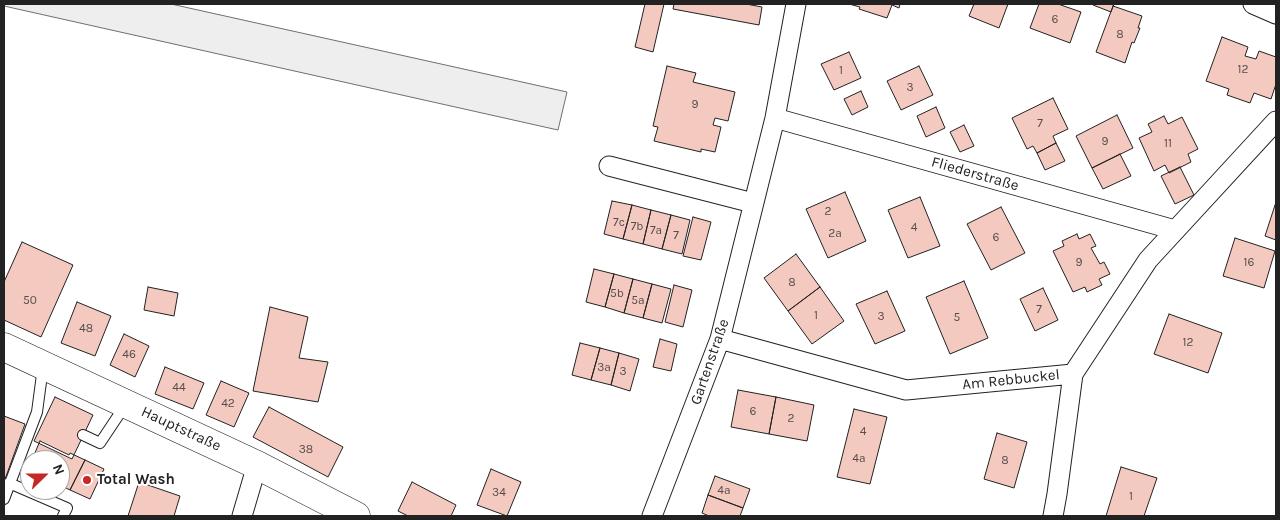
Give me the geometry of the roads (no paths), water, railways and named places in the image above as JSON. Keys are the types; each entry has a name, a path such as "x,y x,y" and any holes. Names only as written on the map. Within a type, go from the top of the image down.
{"street":[{"name":"Gartenstraße","path":"652,516 720,339 775,118 796,4"},
{"path":"1253,4 1276,14"},
{"name":"Fliederstraße","path":"775,118 1175,230"},
{"name":"Am Rebbuckel","path":"720,339 906,390 1073,374 1148,260 1276,121"},
{"path":"608,166 753,203"},
{"name":"Hauptstraße","path":"4,347 257,465 356,516"},
{"path":"1053,516 1073,374"},
{"path":"242,516 257,465"}],"lane":[{"path":"4,499 41,414 44,366"},
{"path":"83,435 100,443 126,404"},
{"path":"10,483 67,508 63,516"}],"place":[{"name":"Total Wash","path":"87,480"}]}
